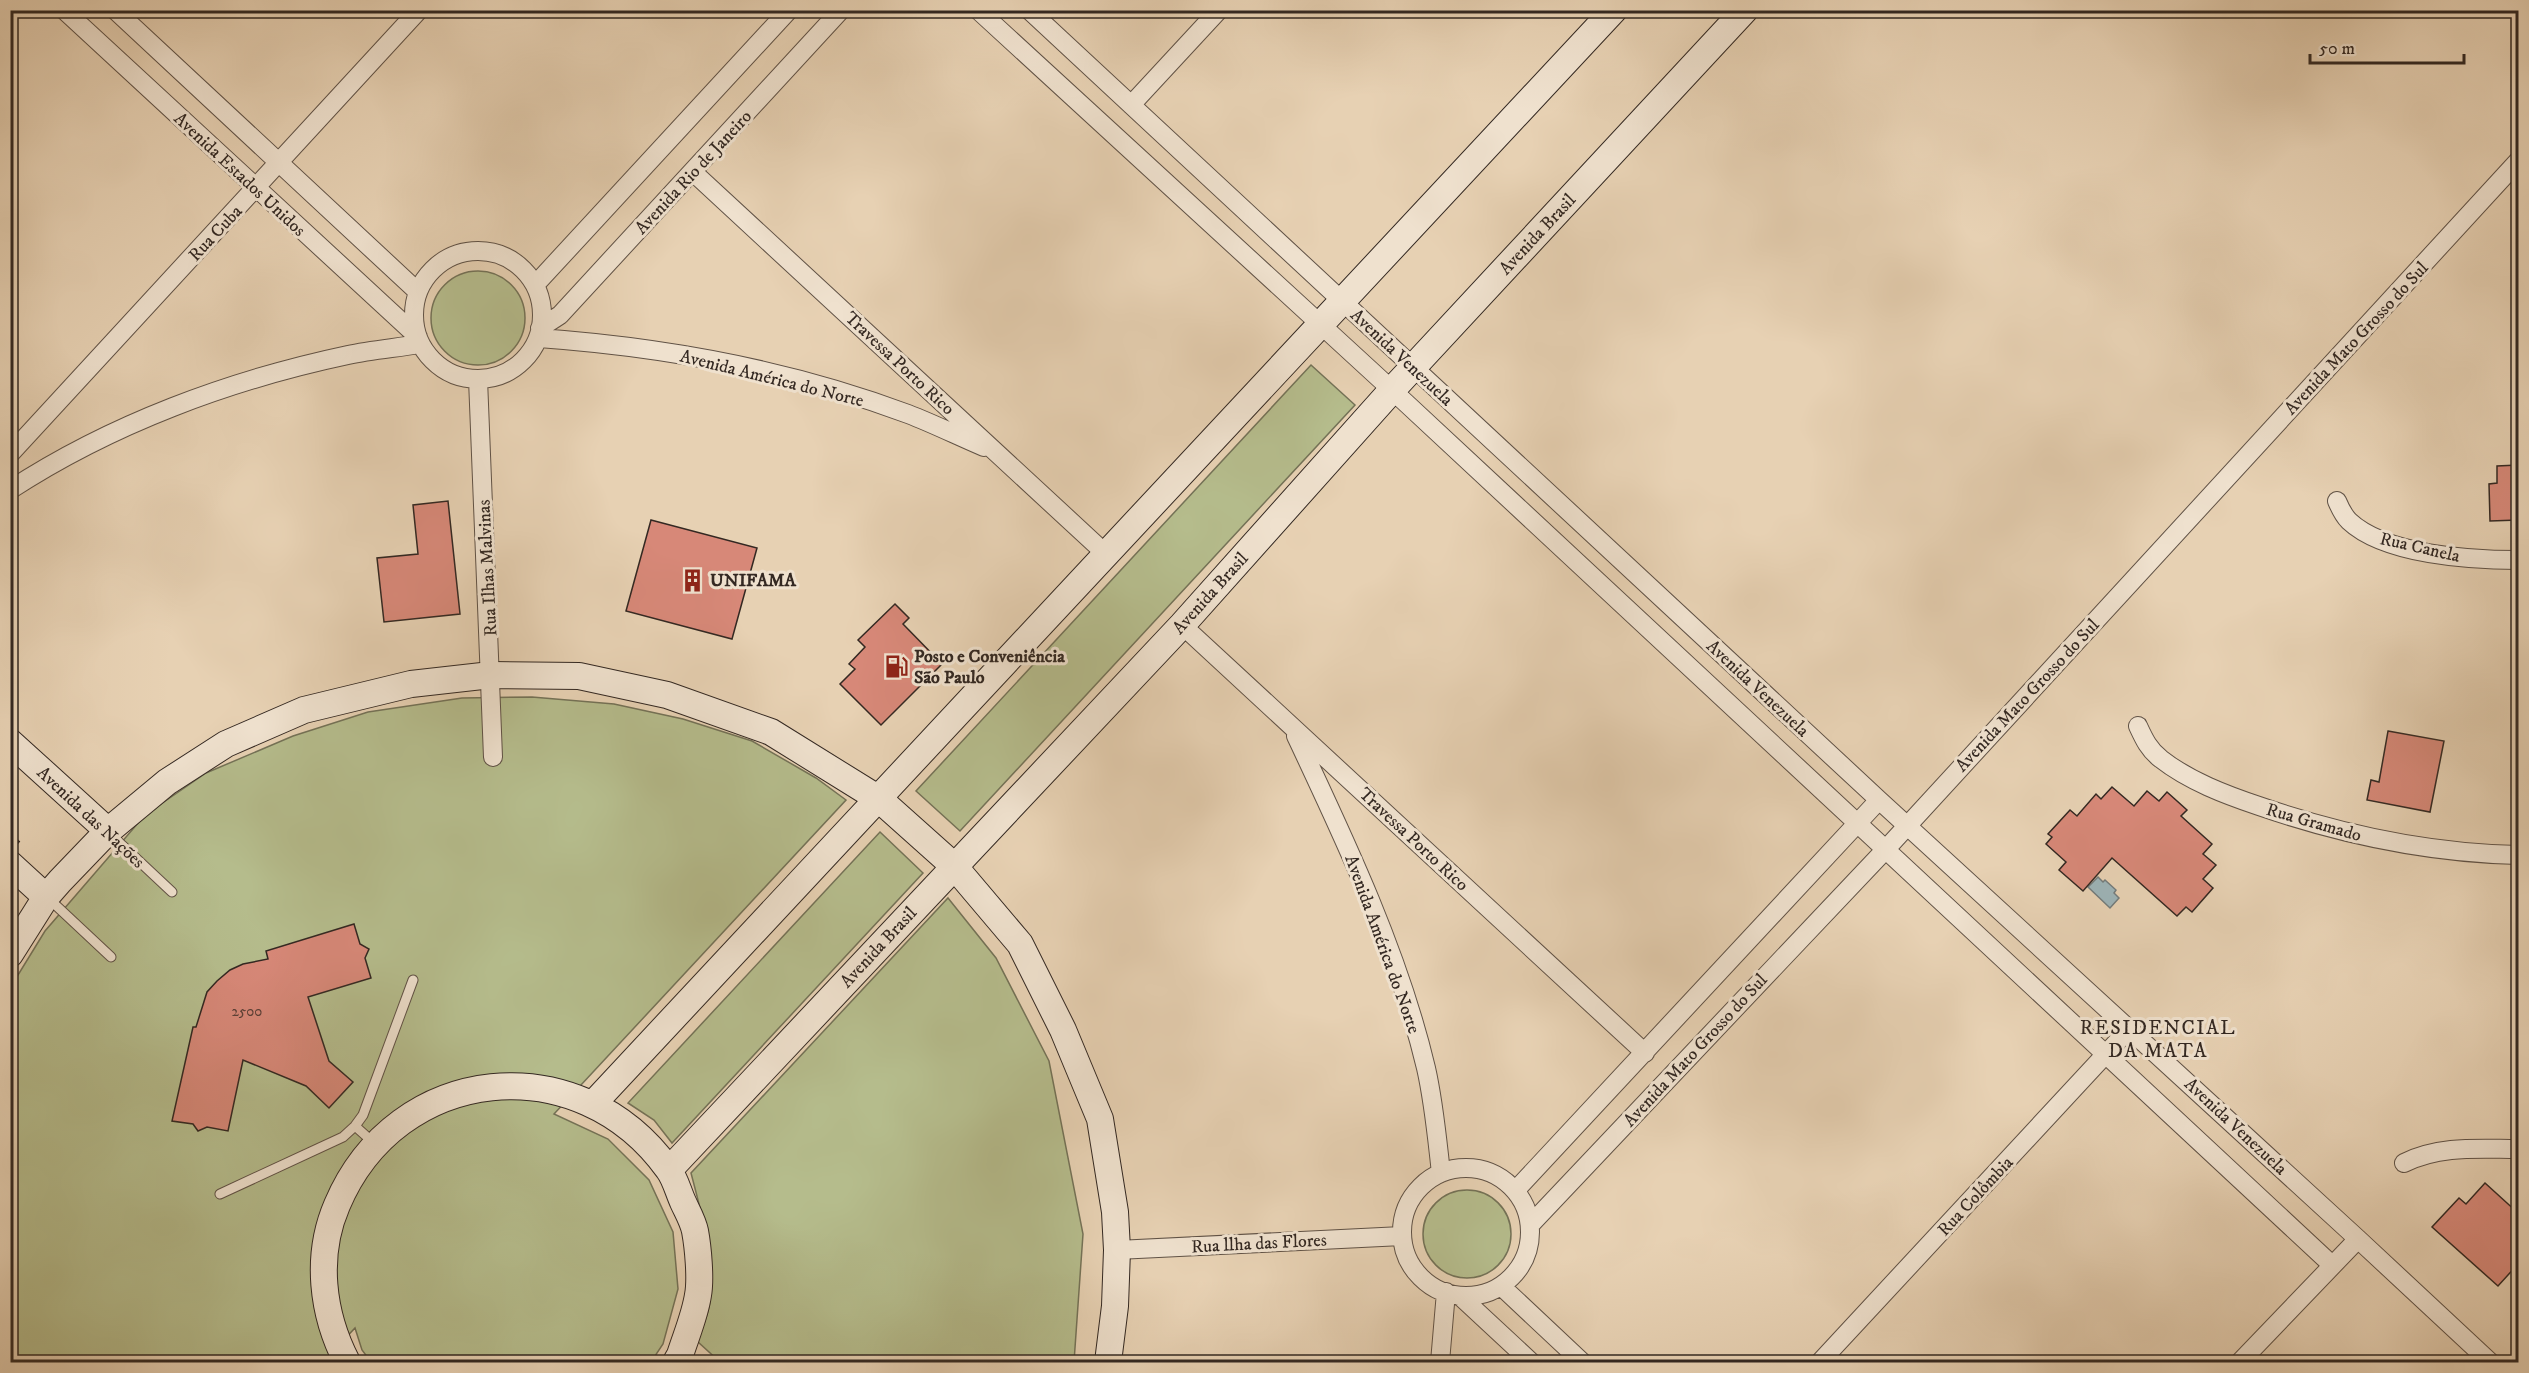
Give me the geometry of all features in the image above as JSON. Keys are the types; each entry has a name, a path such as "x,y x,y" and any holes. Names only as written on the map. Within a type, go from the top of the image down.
{"main road":[{"path":"593,1104 1614,10"},
{"name":"Avenida Brasil","path":"669,1170 1182,625 1413,367 1745,10"},
{"path":"10,954 46,897 108,831 166,782 226,744 304,710 411,684 491,675 579,676 667,695 771,732 879,799 954,866 1020,944 1064,1030 1100,1119 1115,1212 1117,1250 1115,1306 1108,1362"},
{"name":"Avenida das Nações","path":"10,742 108,831"},
{"path":"10,864 46,897"},
{"path":"347,1362 330,1321 325,1295 324,1268 333,1214 344,1189 375,1144 422,1108 448,1096 477,1089 507,1086 536,1087 565,1093 593,1104 636,1131 669,1170 695,1229 699,1293 681,1360"}],"street":[{"name":"Avenida Estados Unidos","path":"64,10 419,341"},
{"name":"Avenida Estados Unidos","path":"115,10 418,292"},
{"name":"Rua Cuba","path":"10,454 419,10"},
{"path":"535,285 789,10"},
{"name":"Avenida Rio de Janeiro","path":"540,333 560,315 842,10"},
{"name":"Avenida Venezuela","path":"978,10 1392,390 2332,1264"},
{"name":"Avenida Venezuela","path":"1029,10 1879,800 2490,1362"},
{"path":"1131,105 1219,10"},
{"name":"Avenida Mato Grosso do Sul","path":"1530,1224 1886,849 2518,161"},
{"name":"Travessa Porto Rico","path":"693,172 1107,555"},
{"path":"471,250 491,251 509,258 530,275 535,285 541,299 543,314 540,333 531,351 516,367 496,377 467,379 452,374 433,362 419,341 413,323 414,300 423,280 436,265 452,255 471,250"},
{"name":"Avenida América do Norte","path":"540,333 641,347 819,385 908,414 996,452"},
{"path":"10,490 120,430 189,400 274,373 349,354 419,341"},
{"name":"Rua Ilhas Malvinas","path":"478,379 493,757"},
{"name":"Rua Canela","path":"2337,501 2348,520 2368,534 2400,546 2446,556 2518,560"},
{"name":"Travessa Porto Rico","path":"1182,625 1645,1053"},
{"name":"Avenida América do Norte","path":"1292,726 1339,827 1411,1013 1426,1070 1436,1124 1441,1173"},
{"name":"Rua Gramado","path":"2138,726 2146,744 2160,759 2184,774 2231,796 2301,820 2372,838 2450,851 2518,855"},
{"name":"Avenida Mato Grosso do Sul","path":"1515,1191 1879,800"},
{"name":"Rua Colômbia","path":"1820,1362 2129,1029"},
{"path":"2404,1163 2422,1154 2445,1150 2518,1149"},
{"path":"1459,1168 1477,1169 1495,1174 1515,1191 1527,1210 1530,1242 1525,1259 1515,1274 1501,1286 1487,1292 1453,1294 1436,1289 1419,1275 1407,1257 1402,1236 1404,1217 1411,1198 1424,1183 1441,1173 1459,1168"},
{"name":"Rua llha das Flores","path":"1117,1250 1402,1236"},
{"path":"2240,1362 2358,1239"},
{"path":"1501,1286 1582,1362"},
{"path":"1440,1362 1453,1294"},
{"path":"1453,1294 1531,1362"}],"lane":[{"name":"Avenida das Nações","path":"108,831 172,892"},
{"path":"46,897 111,957"},
{"path":"220,1194 342,1137 355,1126 363,1114 413,980"},
{"path":"355,1126 375,1144"}],"green space":[{"path":"478,271 496,275 511,285 521,300 525,318 521,336 511,351 496,361 478,365 460,361 445,351 435,336 431,318 435,300 445,285 460,275"},
{"path":"1311,365 1355,405 960,831 916,791"},
{"path":"532,697 614,704 683,719 752,741 816,778 846,800 554,1114 608,1139 649,1180 673,1232 678,1289 663,1344 651,1362 371,1362 362,1350 355,1328 323,1362 11,1362 10,988 45,931 145,815 206,773 293,736 368,712 462,698"},
{"path":"880,832 923,873 672,1143 654,1120 628,1103"},
{"path":"948,898 996,958 1049,1061 1083,1234 1074,1362 720,1362 697,1341 709,1306 711,1285 709,1252 691,1173"},
{"path":"1467,1190 1484,1193 1498,1203 1508,1217 1511,1234 1508,1251 1498,1265 1484,1275 1467,1278 1450,1275 1436,1265 1426,1251 1423,1234 1426,1217 1436,1203 1450,1193"}],"water":[{"path":"2098,877 2116,890 2114,893 2119,898 2110,908 2088,887"}],"building":[{"path":"2518,465 2518,520 2490,521 2489,484 2497,483 2497,466"},
{"path":"448,501 460,614 384,622 377,558 418,554 413,505"},
{"name":"UNIFAMA","path":"651,520 757,548 732,639 626,611"},
{"name":"Posto e Conveniência São Paulo","path":"895,604 909,618 903,624 942,664 881,725 840,684 855,669 849,664 865,647 858,640"},
{"path":"2388,731 2444,741 2430,812 2367,800 2371,780 2379,782"},
{"path":"2112,787 2134,806 2147,791 2159,801 2167,792 2187,810 2181,816 2212,844 2203,854 2216,865 2203,879 2213,888 2192,912 2186,907 2177,916 2112,858 2083,891 2059,870 2066,862 2046,844 2052,837 2048,834 2070,810 2077,816 2096,794 2101,799"},
{"path":"354,924 360,944 369,949 365,958 371,978 308,997 329,1061 353,1082 329,1108 306,1086 243,1060 228,1131 207,1127 198,1131 193,1124 172,1121 193,1027 196,1027 207,992 217,981 230,970 243,964 268,959 266,951"},
{"path":"2485,1183 2518,1213 2518,1264 2498,1286 2432,1227 2459,1198 2466,1204"}],"place":[{"name":"UNIFAMA","path":"692,580"},
{"name":"Posto e Conveniência São Paulo","path":"896,666"}],"district":[{"name":"RESIDENCIAL DA MATA","path":"2158,1038"}]}
